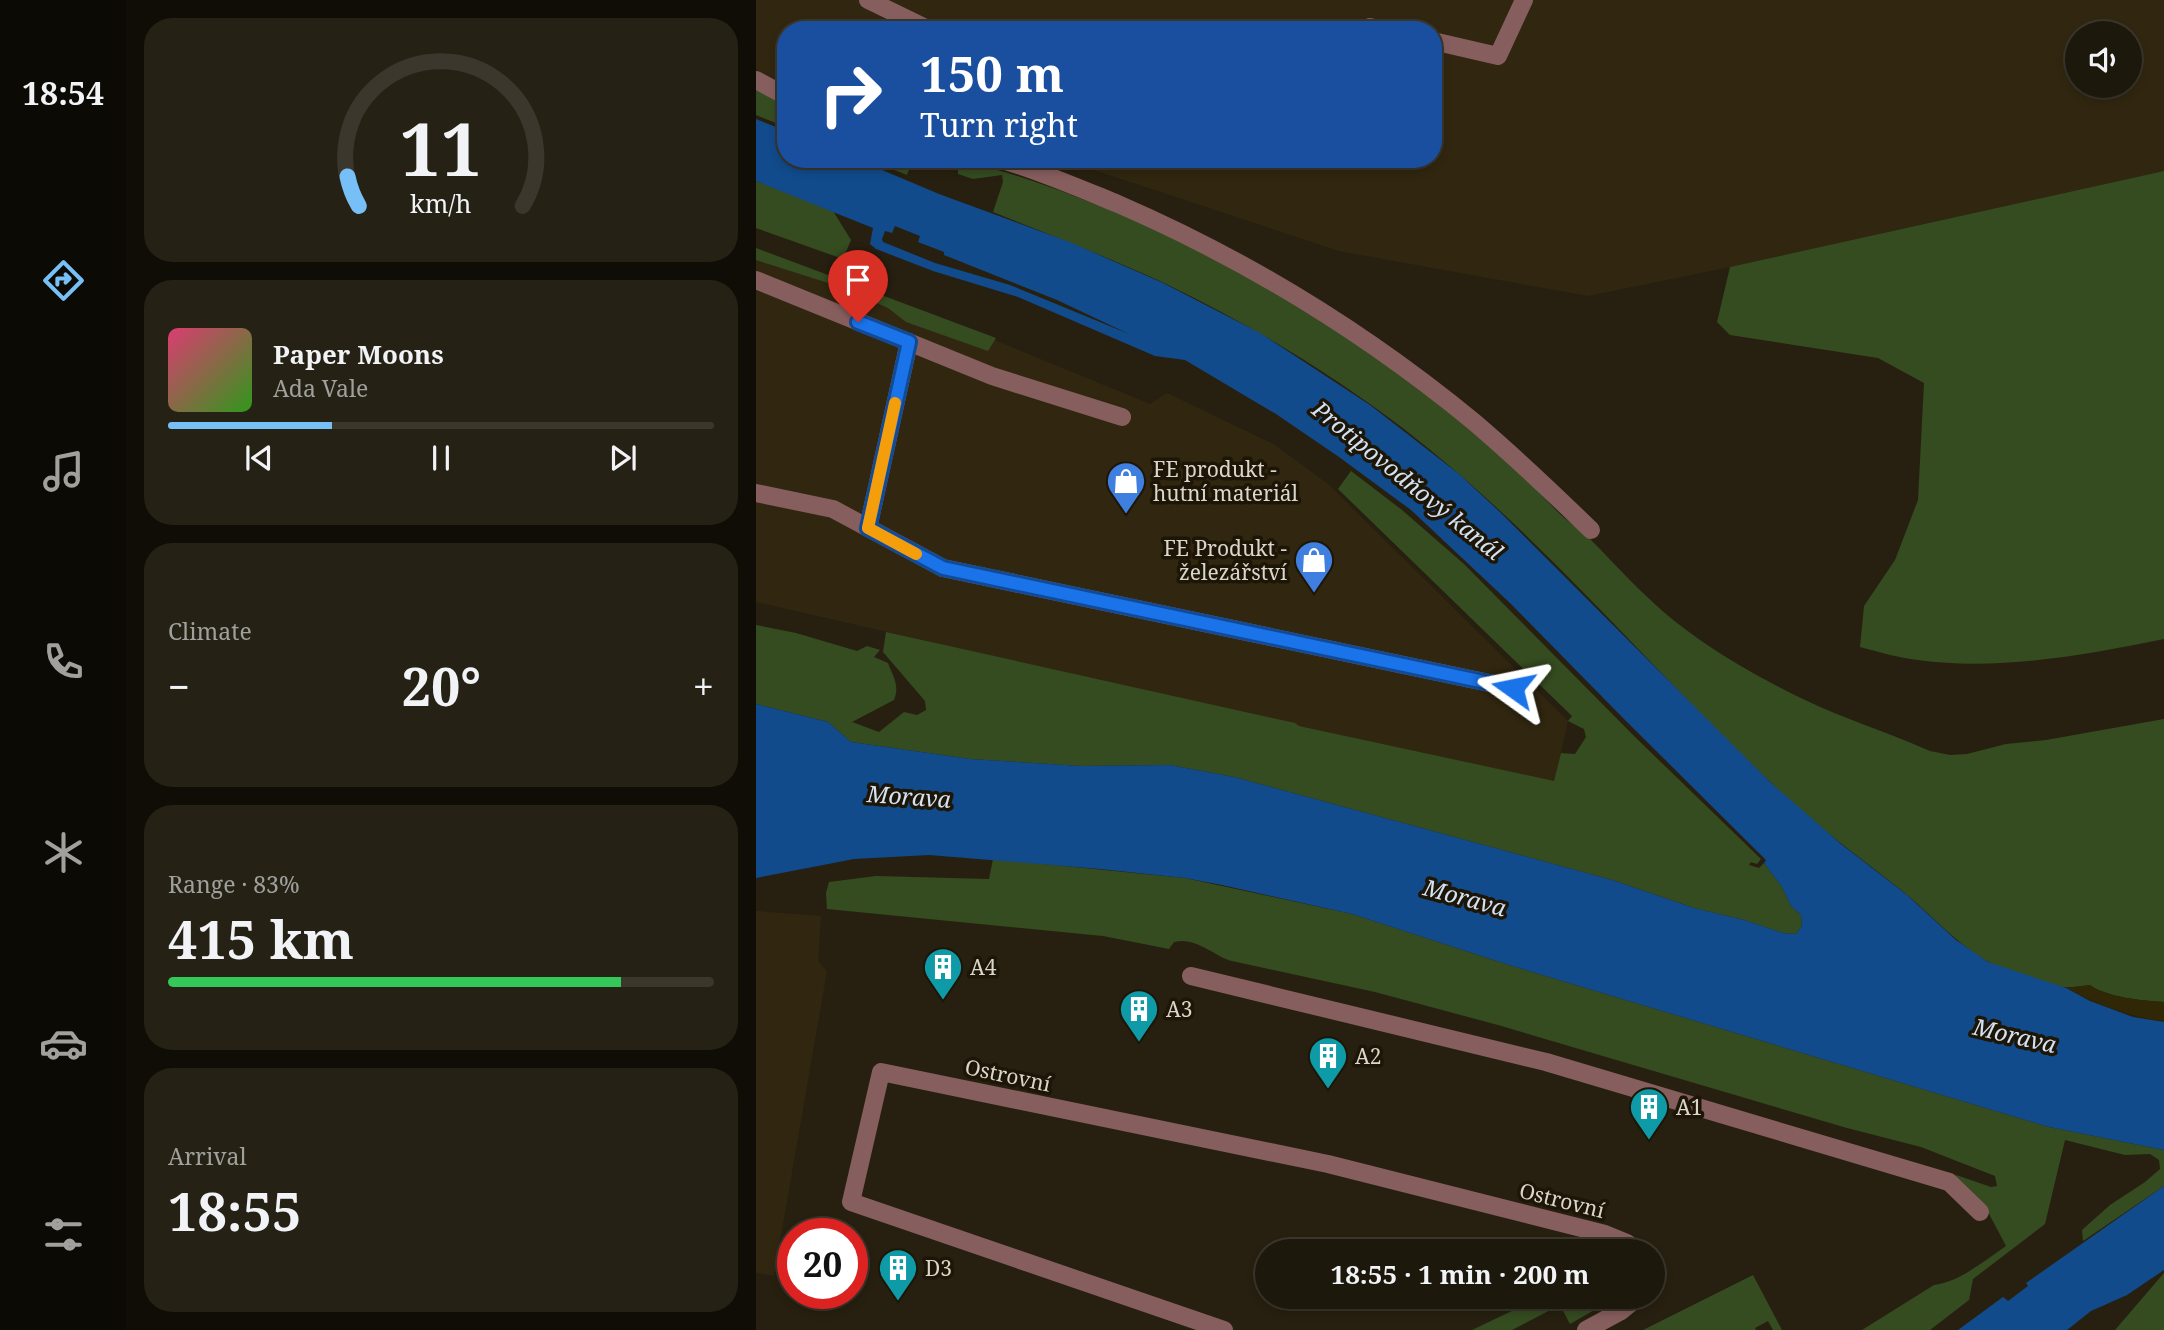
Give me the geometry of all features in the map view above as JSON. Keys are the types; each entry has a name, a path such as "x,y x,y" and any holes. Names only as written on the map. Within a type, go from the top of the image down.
{"street":[{"path":"868,0 911,21"},
{"path":"1442,43 1498,57 1524,0"},
{"path":"756,80 777,91"},
{"path":"1042,168 1196,241 1277,286 1346,329 1414,376 1474,423 1591,530"},
{"path":"756,280 992,376 1122,417"},
{"path":"868,528 909,342"},
{"path":"756,493 833,509 943,568 1513,688"},
{"path":"1191,976 1546,1062 1949,1182 1980,1212"},
{"name":"Ostrovní","path":"1224,1330 851,1202 881,1072 1328,1164 1618,1239"},
{"path":"1586,1330 1623,1309"}],"shaded area":[{"path":"756,0 2164,0 2164,171 1588,296 1339,251 1088,168 1442,168 1442,21 777,21 777,80 756,70"},
{"path":"756,249 909,305 1150,404 1167,393 1275,445 1328,484 1568,721 1554,782 756,602"},
{"path":"756,911 821,916 818,961 827,971 784,1218 777,1218 777,1259 774,1276 756,1273"}],"green space":[{"path":"756,90 777,100 777,123 756,115"},
{"path":"890,168 910,168 907,175"},
{"path":"958,168 989,168 1087,201 1205,254 1320,320 1375,357 1478,437 1586,535 1675,622 1730,660 1803,699 1930,751 1950,755 2164,719 2164,1002 2115,995 2090,985 2066,987 2043,983 2003,969 1973,952 1785,796 1546,555 1453,469 1404,429 1318,369 1195,298 1143,273 993,212 1003,182 1002,175 973,179 958,174"},
{"path":"2164,171 2164,639 2073,656 1980,664 1911,659 1860,647 1864,606 1895,560 1918,500 1924,383 1878,358 1730,335 1717,322 1730,267"},
{"path":"756,181 833,211 851,240 843,259 756,228"},
{"path":"756,248 996,338 988,351 906,322 888,308 841,287 756,260"},
{"path":"1351,471 1402,510 1464,564 1635,737 1761,859 1757,864 1751,862 1749,865 1759,868 1764,863 1782,887 1791,906 1801,915 1802,926 1796,934 1783,933 1694,908 1612,880 1234,777 1170,765 1081,766 970,759 851,742 828,722 756,704 756,625 796,633 857,651 867,646 880,650 874,657 888,663 896,685 896,695 894,700 852,722 879,732 904,712 917,715 926,710 925,701 883,652 886,632 1554,781 1561,753 1575,754 1586,737 1584,729 1568,721 1572,716 1338,489"},
{"path":"993,859 1185,878 1352,914 1509,965 2049,1127 2164,1150 2164,1186 2083,1241 2082,1230 2110,1205 2160,1169 2159,1160 2150,1154 2125,1155 2065,1140 2045,1224 1973,1279 1969,1300 1930,1330 1862,1330 1934,1285 1963,1275 2006,1246 1987,1210 1952,1179 1956,1175 1991,1187 1997,1186 1995,1176 1921,1147 1847,1128 1498,1025 1375,992 1232,961 1189,942 1174,942 1169,949 1103,936 827,909 826,893 829,882 876,876 989,879"},
{"path":"2164,1273 2164,1330 2115,1330"},
{"path":"1753,1275 1782,1330 1773,1330 1768,1321 1755,1328 1756,1330 1643,1330"},
{"path":"1516,1309 1552,1309 1512,1330 1472,1330"},
{"path":"1562,1309 1596,1309 1570,1324"}],"sand":[{"path":"2090,985 2115,995 2164,1002 2164,1022 2114,1009 2066,988"}],"water":[{"path":"756,119 777,127 777,168 877,168 1072,243 1163,283 1260,333 1370,405 1459,474 1771,783 1841,844 1907,895 1956,940 1988,962 2066,988 2090,1001 2133,1017 2164,1022 2164,1150 2049,1127 1509,965 1352,914 1222,885 1185,878 1100,869 929,855 854,859 756,878 756,704 828,722 851,742 970,759 1081,766 1170,765 1234,777 1612,880 1694,908 1783,933 1796,934 1802,926 1801,915 1791,906 1782,887 1764,863 1766,860 1510,603 1411,510 1276,414 1185,360 1155,356 1018,297 933,271 876,249 870,244 873,228 756,181","holes":["895,226 920,236 918,242 1057,300 1129,334 1010,285 935,263 883,242 882,239 885,231 892,233"]},
{"path":"2164,1186 2164,1270 2127,1295 2091,1311 2067,1330 1958,1330 2003,1297 2008,1301 2028,1286 2026,1283"}],"slow traffic":[{"path":"895,403 868,528 916,554"}],"place":[{"name":"FE produkt - hutní materiál","path":"1126,515"},
{"name":"FE Produkt - železářství","path":"1314,594"},
{"name":"A4","path":"943,1001"},
{"name":"A3","path":"1139,1043"},
{"name":"A2","path":"1328,1090"},
{"name":"A1","path":"1649,1141"},
{"name":"D3","path":"898,1302"}],"route":[{"path":"858,322 909,342 868,528 943,568 1513,688"}],"water label":[{"name":"Protipovodňový kanál","path":"1408,480"},
{"name":"Morava","path":"909,796"},
{"name":"Morava","path":"1465,897"},
{"name":"Morava","path":"2015,1035"}]}
